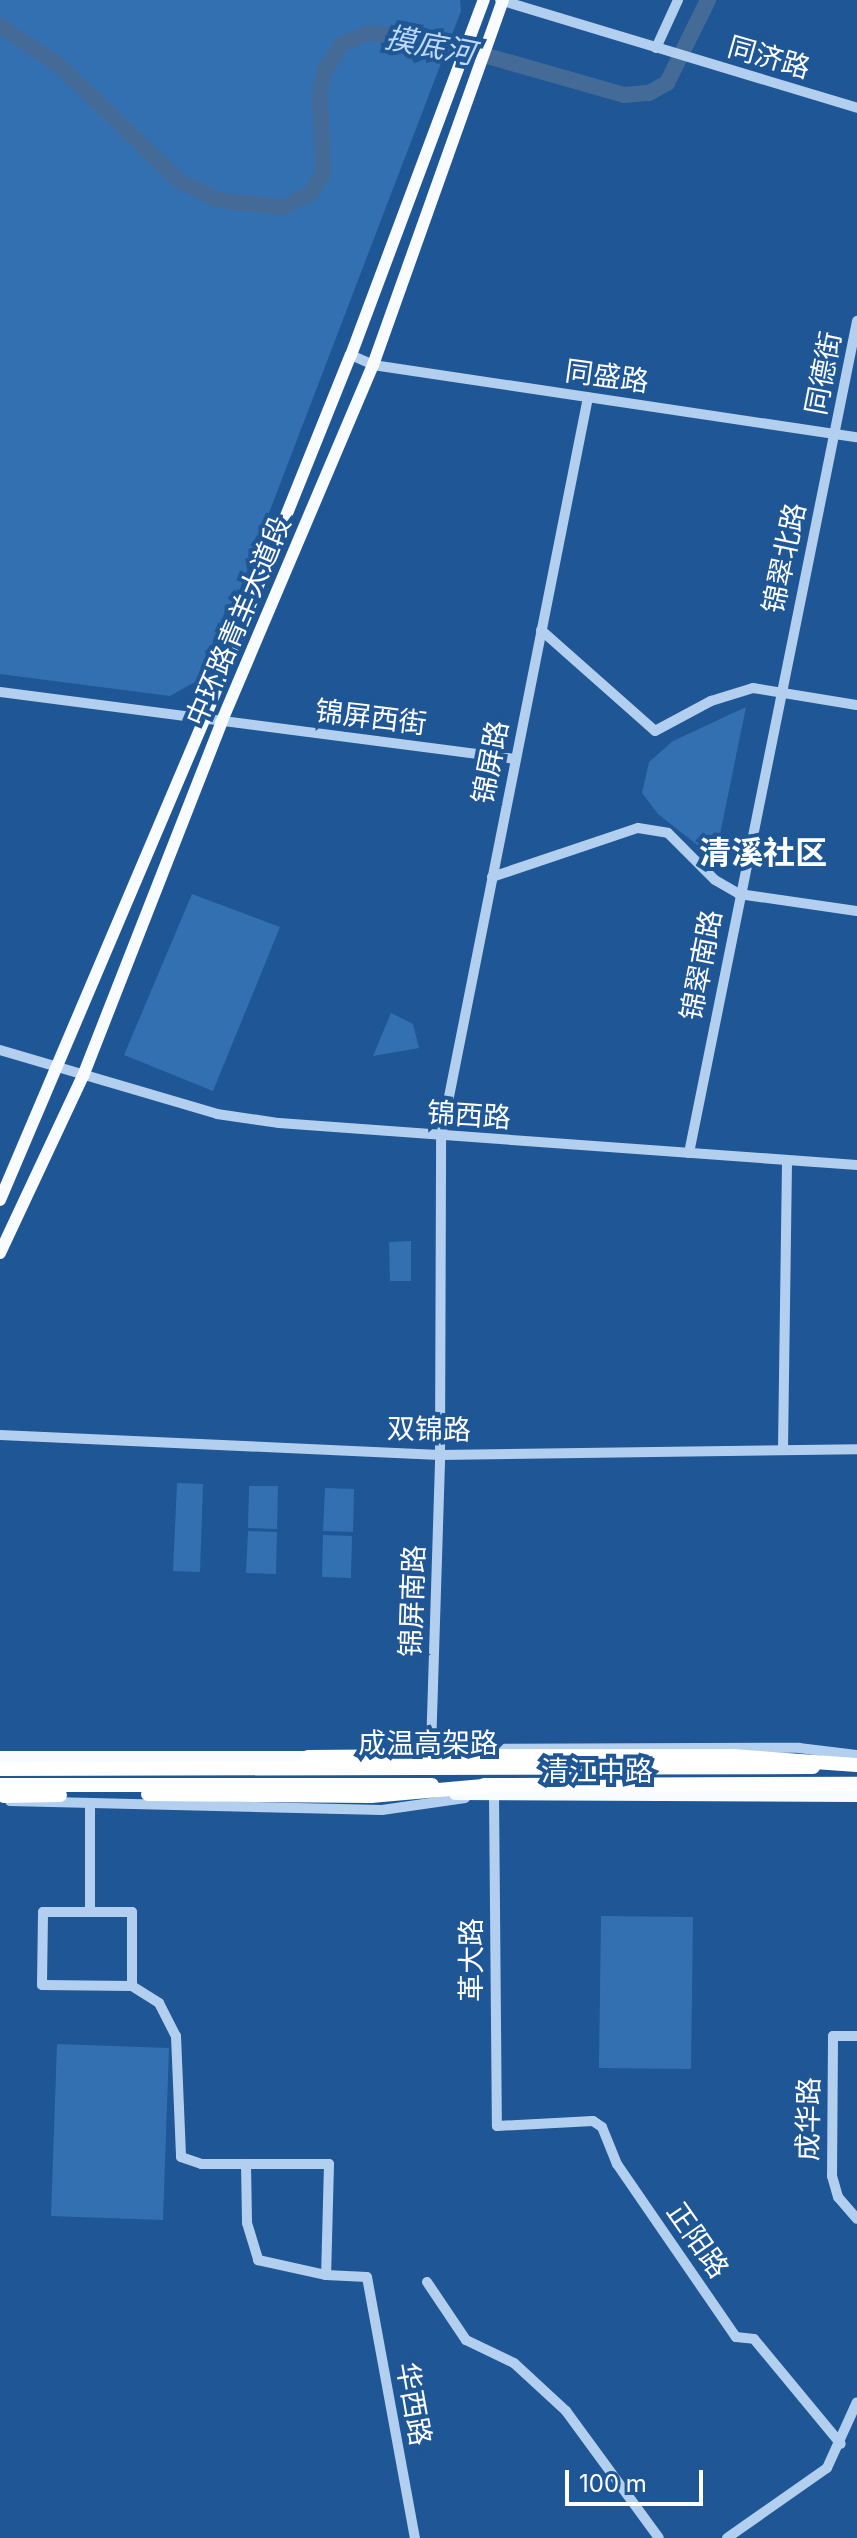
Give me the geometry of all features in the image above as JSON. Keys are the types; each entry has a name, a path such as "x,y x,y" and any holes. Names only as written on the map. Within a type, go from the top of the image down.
{"highway":[{"path":"308,1757 429,1752 732,1756 857,1765"},
{"name":"成温高架路","path":"0,1769 857,1765"},
{"name":"成温高架路","path":"1,1794 493,1791 857,1784"},
{"path":"1,1794 371,1796 493,1791"}],"main road":[{"name":"中环路青羊大道段","path":"0,1200 204,720 351,355 484,0"},
{"name":"中环路青羊大道段","path":"0,1253 83,1076 221,723 373,365 502,0"},
{"name":"清江中路","path":"0,1757 308,1757 432,1763 857,1765"},
{"name":"清江中路","path":"493,1791 857,1796"}],"street":[{"path":"502,0 656,48 678,0"},
{"name":"同济路","path":"656,48 857,108"},
{"name":"同德街","path":"835,434 857,321"},
{"name":"同盛路","path":"351,355 373,365 857,437"},
{"name":"锦屏路","path":"441,1137 588,397"},
{"name":"锦翠北路","path":"781,693 835,434"},
{"path":"541,630 655,731 731,693 753,688 857,705"},
{"name":"锦屏西街","path":"0,692 515,759"},
{"name":"锦翠南路","path":"689,1153 781,693"},
{"path":"492,877 638,828 668,833 715,880 739,894 857,911"},
{"name":"锦西路","path":"0,1050 217,1114 349,1131 857,1165"},
{"name":"锦屏南路","path":"429,1752 440,1455 441,1137"},
{"path":"783,1449 787,1160"},
{"name":"双锦路","path":"0,1435 440,1455 857,1449"},
{"name":"清江中路","path":"429,1752 799,1748 857,1755"},
{"path":"1,1794 90,1806 382,1810 493,1791"},
{"name":"革大路","path":"493,1791 497,2126"},
{"path":"90,1806 90,1912"},
{"path":"132,1986 132,1912 43,1912 42,1985 132,1986 159,2003 176,2036 181,2157 187,2162 329,2164 326,2275 258,2260 247,2223 246,2164"},
{"name":"成华路","path":"857,2036 833,2036 832,2176 838,2197 857,2219"},
{"name":"正阳路","path":"497,2126 593,2121 602,2127 617,2164 736,2337 754,2339 841,2444"},
{"name":"华西路","path":"326,2275 367,2277 415,2538"},
{"path":"427,2282 466,2340 514,2363 566,2411 659,2538"},
{"path":"727,2538 827,2468 841,2444 857,2402"}],"shaded area":[{"path":"0,0 460,0 461,11 207,675 170,696 0,674"},
{"path":"746,707 715,859 658,814 642,793 649,762 673,741"},
{"path":"192,894 280,927 213,1091 124,1055"},
{"path":"391,1013 413,1024 419,1048 373,1056"},
{"path":"411,1241 411,1281 390,1281 389,1242"},
{"path":"177,1483 203,1484 200,1572 173,1571"},
{"path":"249,1486 278,1486 277,1529 248,1528"},
{"path":"325,1488 354,1489 353,1532 323,1531"},
{"path":"248,1531 277,1532 276,1574 246,1573"},
{"path":"323,1535 352,1536 351,1578 322,1577"},
{"path":"601,1916 693,1917 691,2069 599,2068"},
{"path":"57,2044 169,2048 163,2220 51,2216"}],"waterway":[{"name":"摸底河","path":"0,26 60,66 179,181 218,200 282,207 309,195 323,174 320,93 325,70 342,44 368,33 417,36 624,95 649,93 667,83 708,0"}],"district":[{"name":"清溪社区","path":"763,853"}]}
